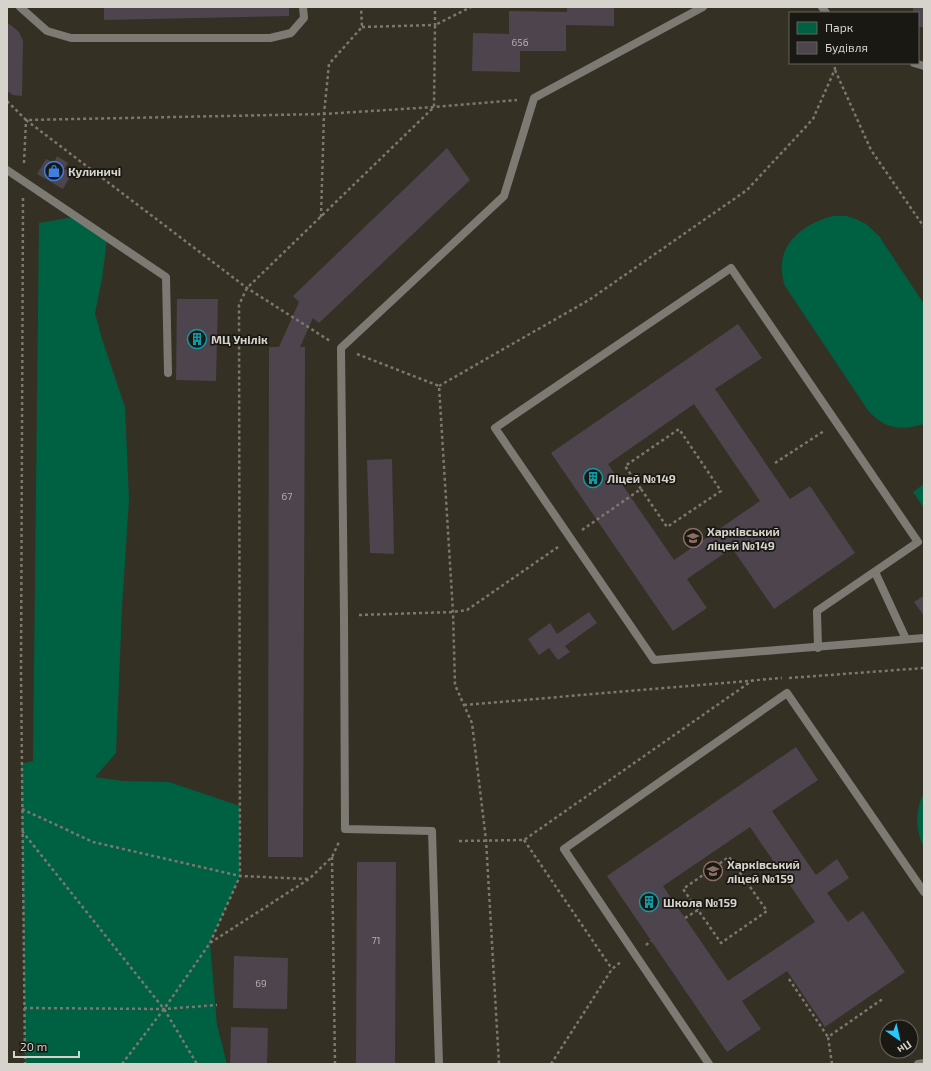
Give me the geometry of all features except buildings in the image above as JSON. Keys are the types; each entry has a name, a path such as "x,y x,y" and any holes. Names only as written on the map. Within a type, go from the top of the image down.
{"lane":[{"path":"20,7 47,31 71,38 270,38 291,33 304,18 303,7"},
{"path":"439,1064 432,831 345,829 341,348 504,196 534,98 703,7"},
{"path":"7,170 166,277 168,373"},
{"path":"818,648 817,611 918,542 731,268 495,428 654,660 818,648 924,638"},
{"path":"875,572 906,639"},
{"path":"709,1064 564,849 787,693 924,892"},
{"path":"918,1064 924,1064"}],"path":[{"path":"321,217 324,114 329,64 362,27 361,7"},
{"path":"122,1064 164,1009 210,943 240,876 239,305 247,288 434,108 435,7"},
{"path":"362,27 435,25 472,7"},
{"path":"834,64 835,69 871,150 924,227"},
{"path":"439,386 589,300 747,190 813,119 835,69"},
{"path":"26,120 324,114 434,108 534,98"},
{"path":"7,101 26,120 247,288 341,348 439,386"},
{"path":"25,1064 21,663 23,180 26,120"},
{"path":"439,386 453,612 455,686 472,723 486,840 500,1064"},
{"path":"775,463 836,422"},
{"path":"679,429 721,490 667,527 641,489 625,466 679,429"},
{"path":"344,616 453,612 467,610 641,489"},
{"path":"464,705 754,680 924,668"},
{"path":"460,841 524,840 754,680"},
{"path":"22,809 93,842 240,876 309,879"},
{"path":"22,830 164,1009 196,1064"},
{"path":"524,840 612,969"},
{"path":"210,943 309,879 332,857 335,1064"},
{"path":"729,857 767,911 721,943 698,910 683,889 729,857"},
{"path":"685,918 698,910"},
{"path":"552,1064 612,969 633,953"},
{"path":"789,980 828,1037 832,1064"},
{"path":"828,1037 884,998"},
{"path":"24,1008 164,1009 217,1005"}],"green space":[{"path":"80,216 107,239 102,279 95,313 102,339 125,407 129,499 122,608 116,753 95,777 122,781 169,782 240,806 240,876 210,943 217,1025 227,1064 25,1064 21,764 33,761 39,223"},
{"path":"833,216 846,216 856,219 866,224 879,236 924,304 924,424 899,428 892,427 873,416 785,286 782,273 782,261 791,240 799,232 809,226"},
{"path":"924,484 924,508 913,492"},
{"path":"924,792 924,848 919,834 917,820 919,806"}],"place":[{"name":"Кулиничі","path":"54,171"},
{"name":"МЦ Унілік","path":"197,339"},
{"name":"Ліцей №149","path":"593,478"},
{"name":"Харківський ліцей №149","path":"693,538"},
{"name":"Харківський ліцей №159","path":"713,871"},
{"name":"Школа №159","path":"649,902"}]}
